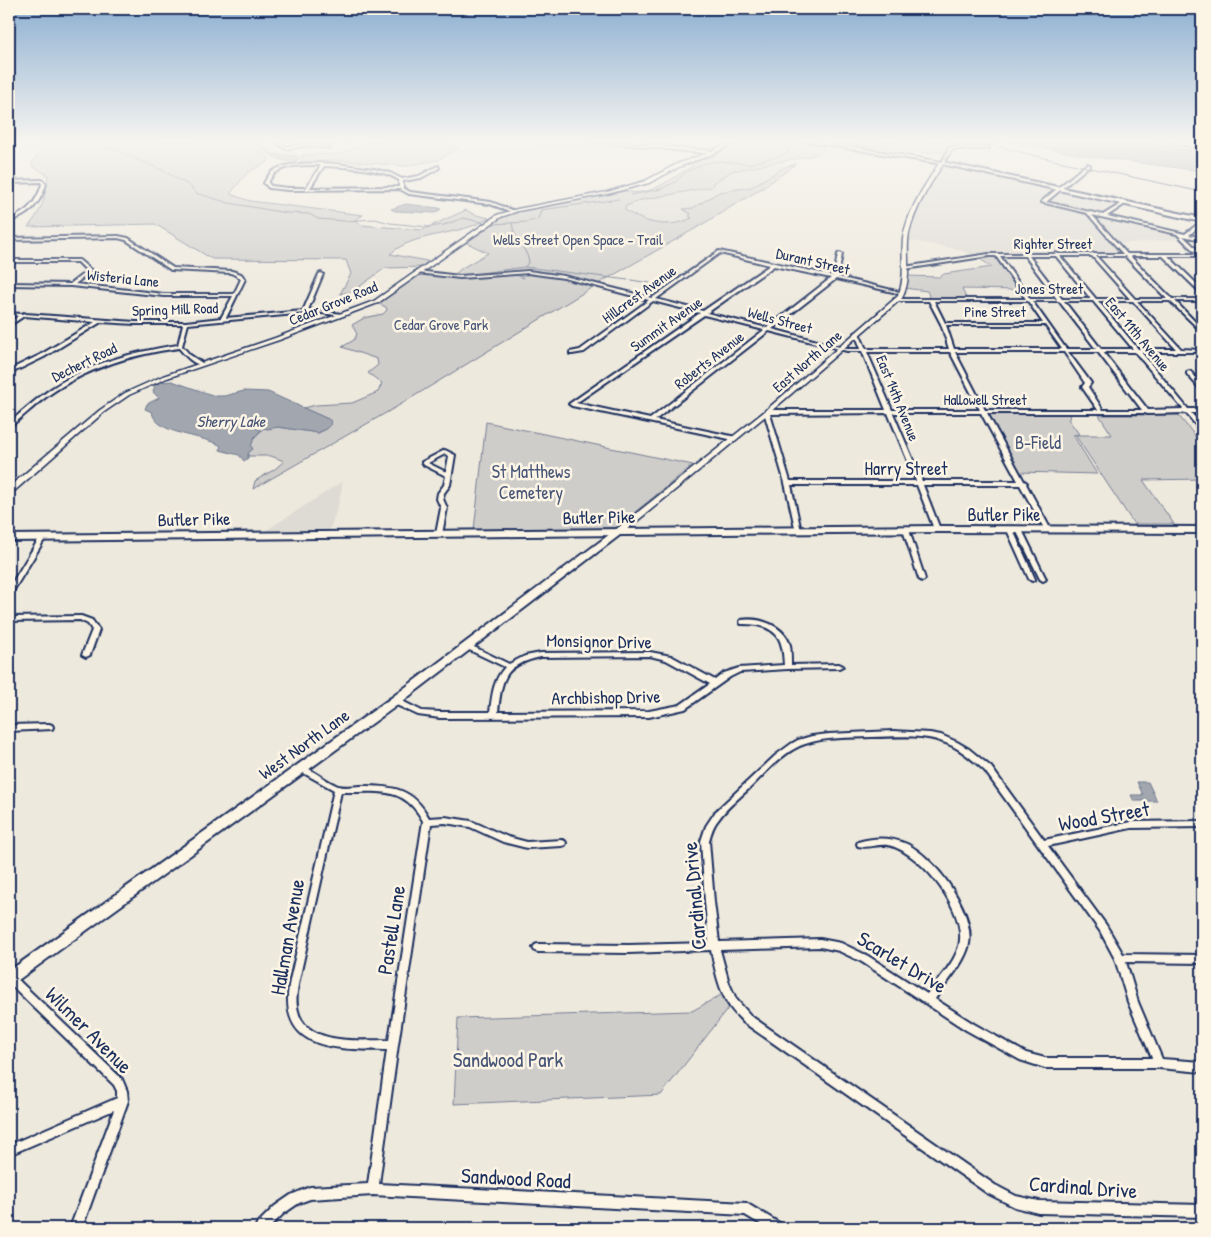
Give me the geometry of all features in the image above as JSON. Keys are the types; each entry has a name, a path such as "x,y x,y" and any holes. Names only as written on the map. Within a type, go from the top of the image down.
{"main road":[{"path":"1104,199 1202,221"},
{"name":"Butler Pike","path":"9,538 937,529 1202,530"},
{"name":"West North Lane","path":"9,979 394,701 617,533"}],"street":[{"path":"9,220 17,218 37,203 39,199"},
{"path":"451,199 496,204 515,211"},
{"name":"Cedar Grove Road","path":"9,491 111,404 142,386 376,302 500,216 574,199"},
{"path":"902,293 905,282 907,232 921,199"},
{"path":"1047,199 1043,202 1202,239"},
{"path":"1104,216 1124,203"},
{"path":"1088,212 1126,254 1202,331"},
{"path":"1186,235 1202,221"},
{"path":"1179,234 1202,255"},
{"path":"9,239 118,236 127,239 172,269 240,274 243,279 223,320"},
{"name":"Durant Street","path":"719,252 902,293"},
{"name":"Hillcrest Avenue","path":"572,353 582,351 719,252"},
{"path":"836,277 840,254"},
{"name":"East 11th Avenue","path":"1056,254 1202,429"},
{"path":"1092,254 1180,351"},
{"path":"1164,254 1202,291"},
{"path":"996,255 1088,383 1085,387 1102,412"},
{"name":"Righter Street","path":"905,268 996,255 1202,255"},
{"path":"1026,255 1147,412"},
{"path":"9,261 79,261 90,271 71,286"},
{"name":"Summit Avenue","path":"650,421 572,404 774,264"},
{"name":"Wells Street","path":"417,272 460,277 514,273 543,274 769,329 840,349 866,351 1202,351"},
{"path":"305,312 321,274"},
{"name":"Roberts Avenue","path":"650,421 836,277"},
{"name":"Wisteria Lane","path":"9,284 71,286 164,295 234,295"},
{"name":"East North Lane","path":"617,533 767,412 902,293"},
{"name":"Jones Street","path":"896,300 1202,300"},
{"path":"931,300 943,324 952,350 983,411 1048,530"},
{"name":"Spring Mill Road","path":"9,314 98,321 186,323 321,311 341,315"},
{"path":"9,325 24,314"},
{"path":"9,372 42,356 98,321"},
{"path":"186,323 180,346 188,356 200,364"},
{"name":"Pine Street","path":"943,324 1046,324"},
{"name":"East 14th Avenue","path":"857,334 866,351 937,529"},
{"name":"Dechert Road","path":"9,425 54,389 102,364 126,356 180,346"},
{"path":"1189,373 1202,388"},
{"path":"767,412 788,483 798,531"},
{"name":"Hallowell Street","path":"767,412 1202,412"},
{"path":"650,421 734,438"},
{"path":"439,534 444,511 440,498 447,485 449,475 452,455 444,452 425,462 449,475"},
{"name":"Harry Street","path":"788,483 1024,483"},
{"path":"906,530 922,578"},
{"path":"1014,530 1043,579"},
{"path":"1014,530 1032,579"},
{"path":"9,593 43,537"},
{"path":"9,619 81,618 90,622 96,630 86,655"},
{"path":"743,622 766,624 778,634 785,642 788,667"},
{"path":"468,646 508,666 498,682 494,714"},
{"name":"Monsignor Drive","path":"508,666 524,659 541,655 650,654 668,658 714,683"},
{"name":"Archbishop Drive","path":"394,701 420,713 440,715 649,714 682,707 714,683 739,670 839,666"},
{"path":"9,728 48,727"},
{"name":"Cardinal Drive","path":"1159,1063 1133,1002 1120,958 1103,928 988,770 973,755 958,745 941,738 922,734 829,736 799,742 770,765 726,805 707,830 705,842 715,946 726,987 733,1002 746,1018 992,1189 1015,1201 1038,1206 1202,1211"},
{"path":"301,768 338,789 378,789 401,792 412,799 422,811 426,822 445,820 471,824 506,840 527,844 562,843"},
{"name":"Hallman Avenue","path":"338,789 297,968 292,997 294,1015 305,1030 319,1040 340,1044 393,1045"},
{"name":"Pastell Lane","path":"374,1189 426,822"},
{"name":"Wood Street","path":"1042,844 1132,825 1202,824"},
{"path":"860,844 891,842 908,848 934,870 961,914 965,942 959,956 929,999"},
{"name":"Scarlet Drive","path":"538,948 812,943 841,947 864,958 1024,1057 1045,1063 1159,1063 1202,1066"},
{"path":"1120,958 1202,959"},
{"name":"Wilmer Avenue","path":"9,979 118,1082 122,1091 122,1101 76,1228"},
{"path":"9,1150 122,1101"},
{"name":"Sandwood Road","path":"260,1228 280,1210 296,1199 310,1193 374,1189 746,1209 777,1228"}],"shaded area":[{"path":"731,199 694,219 661,226 629,216 625,200"},
{"path":"922,199 1105,199 1124,203 1105,216 1177,233 1183,239 1117,244 1126,255 997,255 977,257 957,249 906,240 916,210"},
{"path":"343,481 338,506 328,534 259,535"}],"green space":[{"path":"43,199 244,199 363,215 355,220 362,225 422,230 466,210 489,218 465,228 412,241 400,247 390,254 432,262 425,267 385,268 352,292 340,294 351,274 346,260 212,259 155,224 28,227 37,215"},
{"path":"582,199 648,199 626,206 625,210 649,222 666,224 692,218 689,216 691,214 683,209 693,208 708,199 745,199 596,285 398,406 253,489 255,481 284,461 271,456 248,456 252,449 251,446 254,438 264,428 278,427 318,433 327,429 328,419 303,408 316,405 352,403 378,392 382,383 368,373 378,365 377,359 342,347 354,340 357,334 352,325 364,318 383,314 387,310 386,307 374,302 417,272 453,276 462,268 488,253 463,241 472,235 476,236 484,231 480,230 499,216 509,212"},
{"path":"997,255 1021,290 962,289 967,300 931,300 927,291 904,288 906,276 940,277 944,274 992,267 977,257"},
{"name":"B-Field","path":"986,413 1067,413 1071,417 1068,419 1079,434 1073,435 1097,474 1019,472"},
{"path":"1099,415 1178,415 1202,444 1202,479 1143,480 1174,524 1134,524 1075,435 1112,435"},
{"name":"St Matthews Cemetery","path":"486,422 693,465 614,529 474,530"},
{"name":"Sandwood Park","path":"728,991 733,1002 661,1095 454,1104 458,1018 692,1011"}],"water":[{"path":"406,204 441,209 435,213 395,211 391,209"},
{"name":"Sherry Lake","path":"172,381 215,396 224,396 244,391 268,392 328,419 331,421 330,426 318,433 278,427 268,429 258,427 257,429 261,430 254,438 251,446 253,449 248,453 248,458 244,461 239,455 220,450 221,446 213,442 171,430 155,420 152,412 145,409 147,404 159,398 153,392 155,385"},
{"path":"1137,782 1148,782 1157,801 1134,801 1131,795 1143,795"}],"waterway":[{"path":"215,199 286,213 309,214 318,219 345,221 375,219 390,223 429,227 444,225 463,218 486,223"},
{"path":"494,224 526,222 538,219 541,210 619,199"},
{"path":"512,223 515,234 529,261 525,267"},
{"path":"473,274 525,267"},
{"path":"525,267 628,280"},
{"path":"516,275 524,278"},
{"path":"631,280 650,283"}],"park label":[{"name":"Wells Street Open Space - Trail","path":"578,239"},
{"name":"Cedar Grove Park","path":"441,324"}]}
